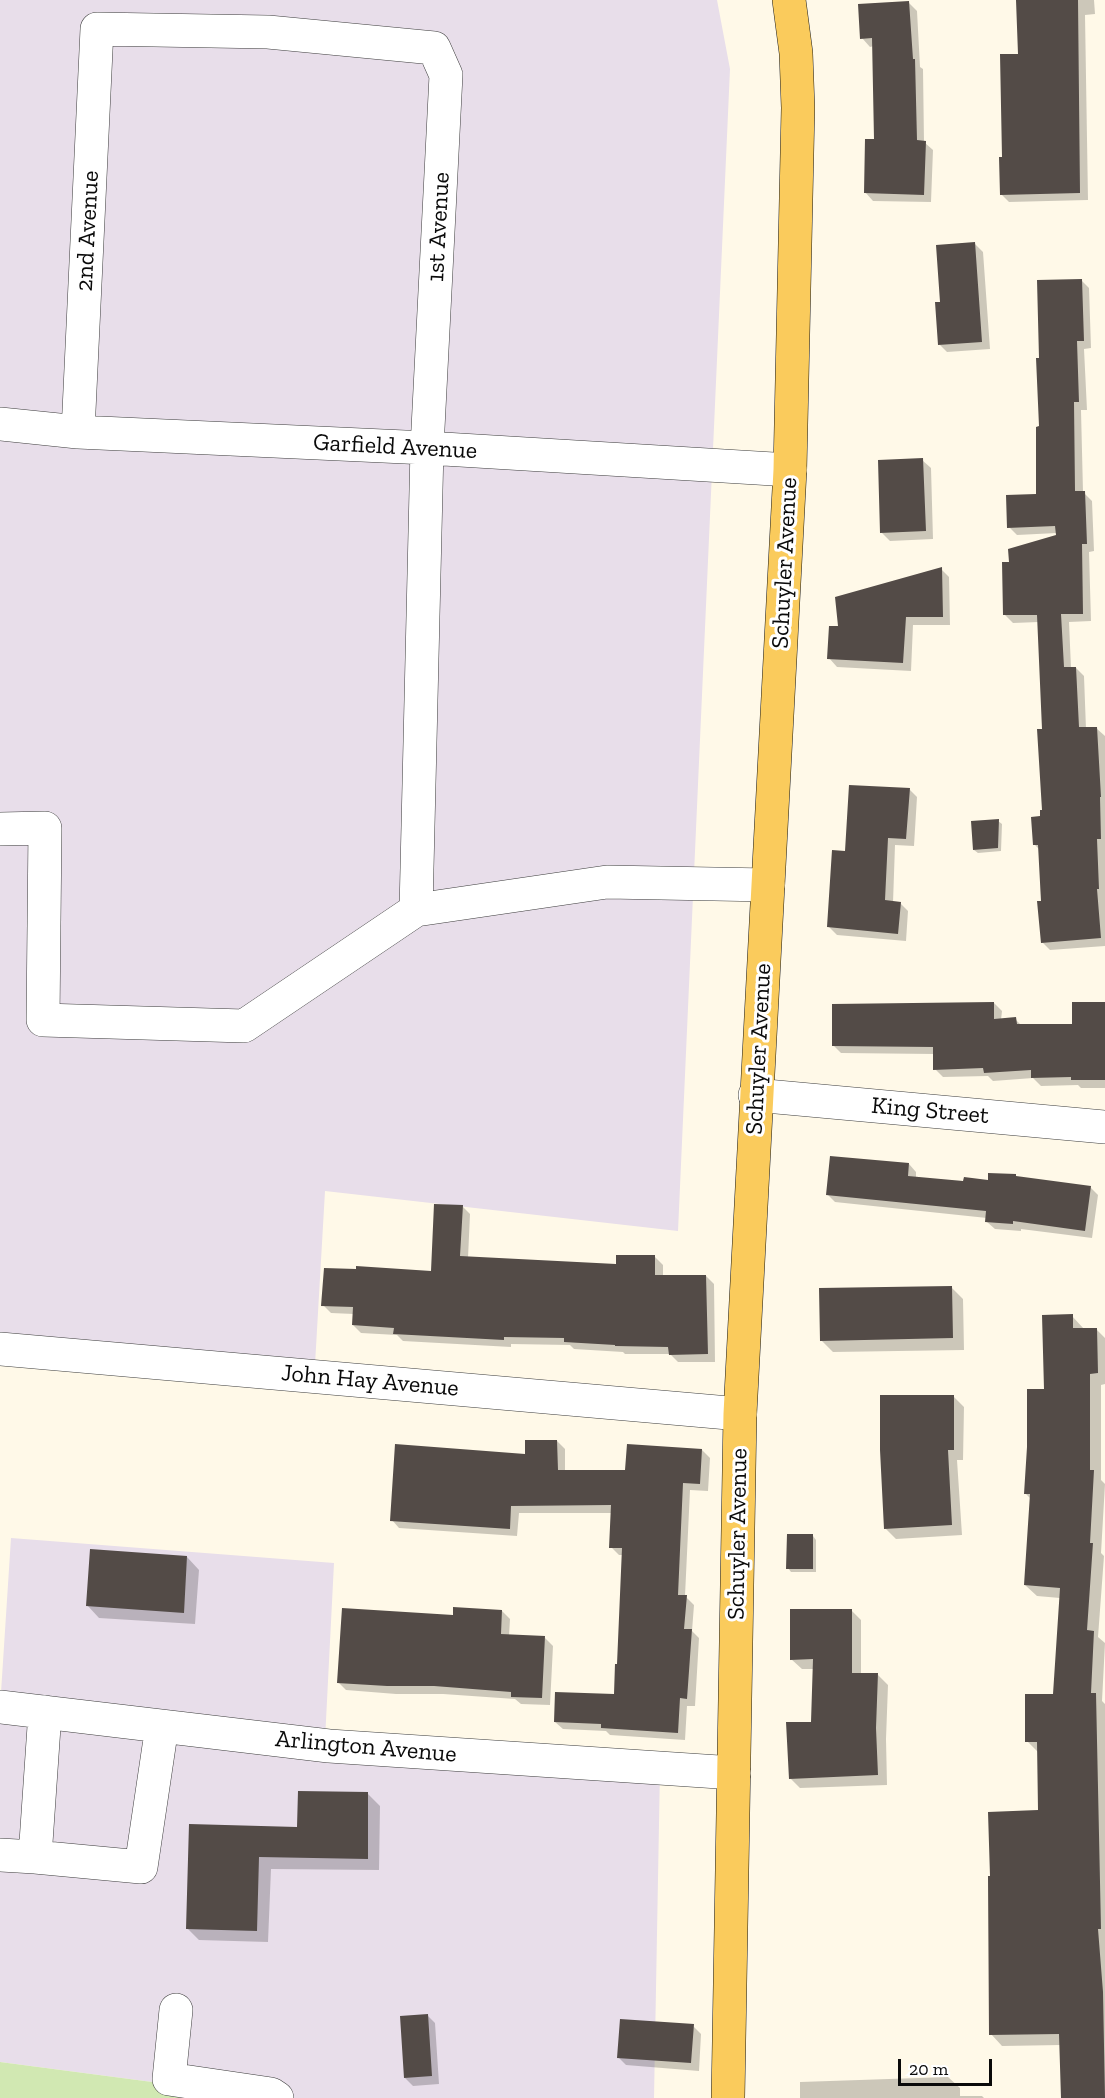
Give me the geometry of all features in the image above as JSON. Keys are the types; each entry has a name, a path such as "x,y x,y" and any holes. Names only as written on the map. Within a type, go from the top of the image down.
{"main road":[{"name":"Schuyler Avenue","path":"728,2098 740,1414 755,1095 790,470 798,108 796,53 789,0"}],"street":[{"name":"1st Avenue","path":"97,30 268,32 434,48 446,75 427,447 416,910"},
{"name":"2nd Avenue","path":"78,432 97,30"},
{"name":"Garfield Avenue","path":"0,424 78,432 427,447 790,470"},
{"path":"0,829 45,828 43,1020 244,1026 416,910 607,882 768,885"},
{"name":"King Street","path":"755,1095 1105,1128"},
{"name":"John Hay Avenue","path":"0,1349 740,1414"},
{"name":"Arlington Avenue","path":"0,1707 329,1746 734,1773"},
{"path":"35,1857 45,1712"},
{"path":"0,1855 141,1867 162,1726"},
{"path":"176,2010 169,2079 271,2094 277,2098"}],"shaded area":[{"path":"0,0 717,0 730,69 678,1231 325,1191 314,1382 0,1360"},
{"path":"11,1538 334,1563 325,1740 660,1769 654,2098 274,2098 0,2062 0,1708"}],"green space":[{"path":"0,2062 274,2098 0,2098"}],"building":[{"path":"1016,0 1078,0 1080,193 1000,195 999,157 1002,157 1000,54 1018,54"},
{"path":"909,1 913,59 915,59 917,140 926,141 924,195 864,193 865,139 874,139 872,38 860,39 858,4"},
{"path":"975,242 982,342 938,345 935,302 940,302 936,245"},
{"path":"1082,279 1084,341 1077,341 1079,402 1074,402 1075,491 1085,491 1087,544 1082,544 1083,614 1061,614 1064,667 1076,667 1079,727 1097,727 1101,839 1097,839 1099,889 1097,889 1101,938 1041,943 1037,901 1041,901 1038,845 1033,845 1031,817 1040,816 1040,810 1042,810 1037,729 1042,729 1037,615 1003,615 1002,562 1009,562 1008,549 1056,535 1055,526 1007,528 1006,495 1036,494 1036,427 1039,426 1036,358 1039,358 1037,280"},
{"path":"923,458 926,531 880,533 878,460"},
{"path":"942,567 943,617 906,617 903,663 827,659 829,626 838,626 835,597"},
{"path":"849,785 910,788 906,839 888,838 885,900 901,902 898,934 827,927 832,850 845,851"},
{"path":"999,819 998,848 973,850 971,821"},
{"path":"994,1002 994,1019 1016,1017 1017,1024 1072,1024 1072,1002 1105,1002 1105,1080 1071,1080 1071,1077 1031,1078 1031,1070 984,1073 983,1068 933,1070 933,1047 832,1046 832,1004"},
{"path":"830,1156 909,1163 908,1176 963,1181 964,1177 988,1180 988,1173 1016,1174 1016,1176 1091,1186 1085,1231 1013,1221 1013,1224 985,1222 986,1211 826,1195"},
{"path":"434,1204 463,1205 460,1256 616,1264 616,1255 655,1255 655,1275 706,1275 708,1354 669,1355 668,1347 564,1342 564,1338 504,1337 504,1340 393,1334 394,1328 352,1325 353,1307 321,1306 324,1268 356,1269 356,1266 431,1271"},
{"path":"952,1286 953,1338 820,1341 819,1288"},
{"path":"1073,1314 1073,1328 1097,1328 1098,1373 1090,1374 1090,1470 1094,1470 1090,1543 1093,1543 1087,1630 1094,1631 1091,1693 1096,1693 1101,1929 1098,1929 1103,1992 1105,2098 1061,2098 1059,2034 989,2035 988,1812 1038,1810 1037,1742 1025,1742 1025,1694 1053,1694 1060,1588 1024,1585 1030,1494 1024,1494 1027,1389 1044,1389 1042,1315"},
{"path":"880,1395 954,1395 954,1450 948,1450 952,1525 884,1529"},
{"path":"525,1440 557,1440 558,1470 625,1470 627,1444 702,1449 700,1484 683,1483 678,1595 687,1595 684,1629 692,1629 687,1699 680,1698 678,1733 601,1728 601,1724 554,1722 555,1692 614,1694 622,1548 609,1548 611,1505 511,1506 510,1529 390,1521 395,1444 525,1454"},
{"path":"787,1534 813,1534 813,1569 786,1569"},
{"path":"90,1549 187,1556 184,1613 86,1606"},
{"path":"453,1607 502,1610 501,1634 545,1636 542,1698 511,1697 511,1692 434,1686 337,1683 342,1608 453,1615"},
{"path":"790,1609 852,1609 852,1673 878,1673 876,1728 878,1775 789,1779 786,1722 811,1722 813,1659 790,1660"},
{"path":"298,1791 368,1792 368,1859 259,1857 257,1931 186,1929 189,1824 297,1827"},
{"path":"428,2014 432,2076 404,2078 400,2016"},
{"path":"620,2019 694,2024 691,2063 617,2058"}]}
